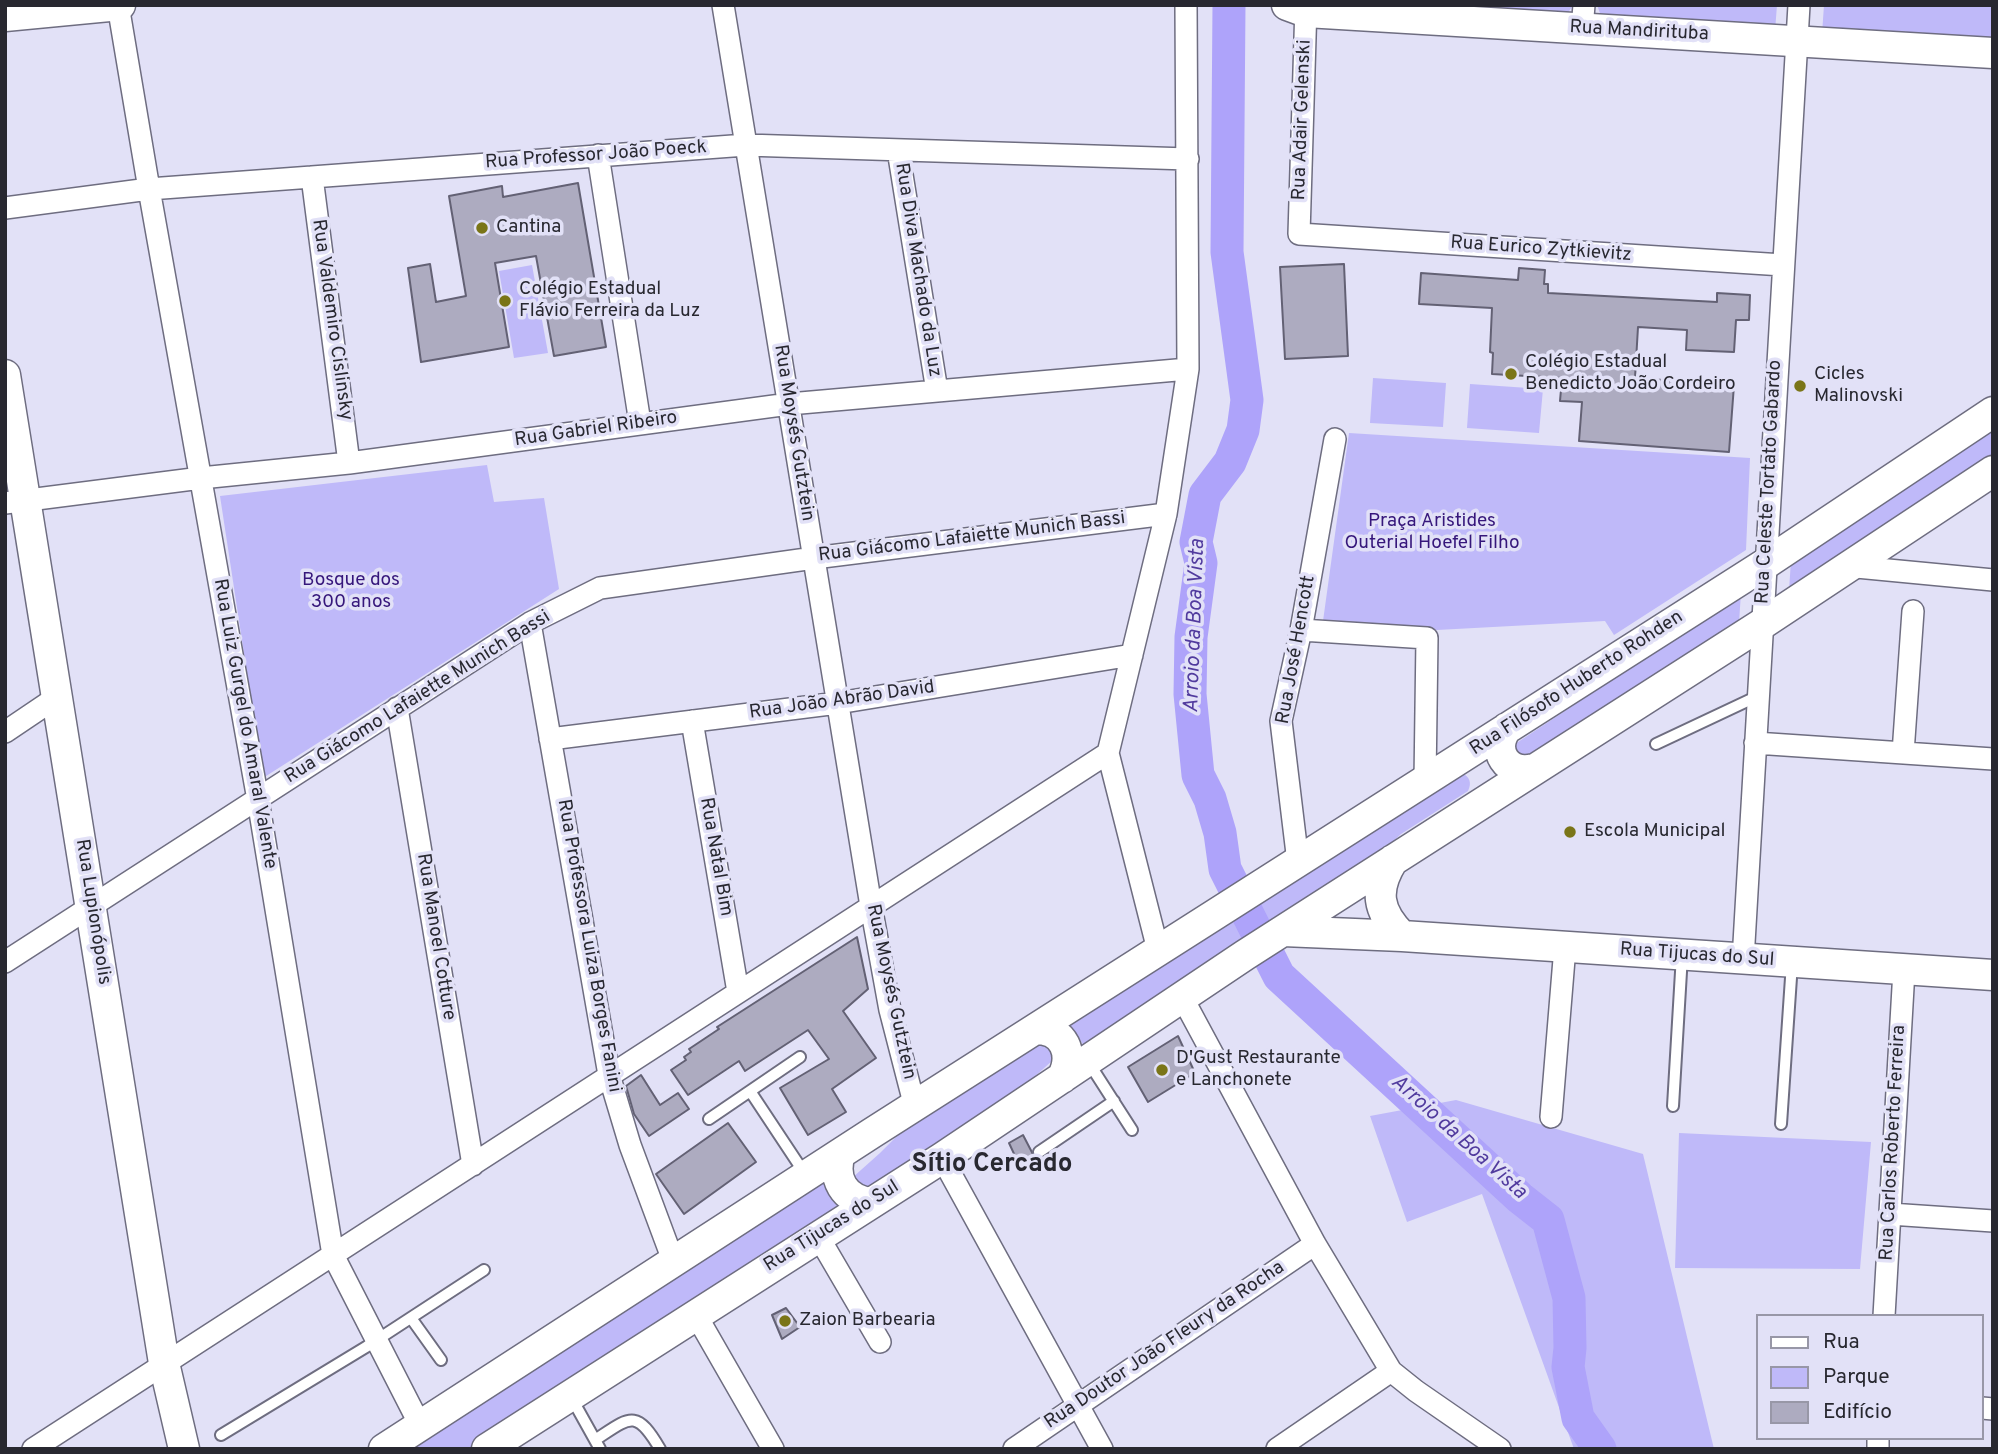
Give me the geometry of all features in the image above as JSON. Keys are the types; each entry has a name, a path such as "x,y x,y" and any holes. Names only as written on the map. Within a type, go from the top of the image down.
{"main road":[{"path":"5,16 119,5"},
{"name":"Rua Mandirituba","path":"1300,8 1583,17 1797,41 1993,53"},
{"name":"Rua Lupionópolis","path":"5,375 15,502 57,697 164,1363 184,1449"},
{"name":"Rua Filósofo Huberto Rohden","path":"1158,950 1765,564 1993,412"},
{"path":"1282,932 1762,624 1993,471"},
{"path":"1507,728 1502,734 1499,749 1506,762 1519,771 1534,769"},
{"path":"1456,761 1471,763 1482,773 1488,786 1485,801"},
{"path":"1393,860 1384,875 1380,892 1382,909 1390,924 1402,936"},
{"name":"Rua Tijucas do Sul","path":"487,1449 942,1158 1282,932 1402,936 1993,975"},
{"path":"384,1449 1158,950"},
{"path":"1036,1029 1052,1032 1064,1042 1069,1060 1062,1078"},
{"path":"840,1154 837,1171 842,1188 854,1199 870,1203"}],"street":[{"name":"Rua Luiz Gurgel do Amaral Valente","path":"119,5 149,189 258,800 333,1255 420,1426"},
{"name":"Rua Moysés Gutztein","path":"723,5 871,906 890,1010 915,1107"},
{"path":"1158,950 1108,753 1166,514 1188,369 1186,5"},
{"name":"Rua Celeste Tortato Gabardo","path":"1743,960 1799,5"},
{"name":"Rua Adair Gelenski","path":"1299,234 1300,8"},
{"name":"Rua Professor João Poeck","path":"5,208 149,189 746,145 1188,159"},
{"name":"Rua Diva Machado da Luz","path":"898,150 937,391"},
{"path":"598,155 640,423"},
{"name":"Rua Valdemiro Cislinsky","path":"312,177 349,463"},
{"name":"Rua Eurico Zytkievitz","path":"1299,234 1783,265"},
{"name":"Rua Gabriel Ribeiro","path":"15,502 201,478 349,463 789,404 1188,369"},
{"name":"Rua José Hencott","path":"1298,862 1281,721 1301,630 1335,439"},
{"name":"Rua Giácomo Lafaiette Munich Bassi","path":"5,962 530,623 600,588 1166,514"},
{"path":"1900,531 1900,549 1906,561 1935,576"},
{"path":"1846,566 1993,580"},
{"path":"1903,753 1913,611"},
{"name":"Rua Professora Luiza Borges Fanini","path":"530,623 609,1075 630,1145 674,1263"},
{"path":"1301,630 1427,638 1425,781"},
{"name":"Rua João Abrão David","path":"550,738 838,703 1132,655"},
{"path":"5,732 57,697"},
{"name":"Rua Manoel Cotture","path":"397,708 473,1165"},
{"name":"Rua Natal Bim","path":"692,721 738,992"},
{"path":"1755,743 1993,759"},
{"path":"33,1449 1108,753"},
{"path":"1551,1116 1565,947"},
{"name":"Rua Carlos Roberto Ferreira","path":"1884,1314 1904,970"},
{"path":"1182,997 1315,1244 1391,1371 1500,1449"},
{"path":"942,1158 1102,1449"},
{"path":"1890,1214 1993,1221"},
{"path":"818,1236 880,1342"},
{"name":"Rua Doutor João Fleury da Rocha","path":"1014,1449 1315,1244"},
{"path":"696,1315 773,1449"},
{"path":"1277,1449 1391,1371"}],"lane":[{"path":"1657,744 1758,696"},
{"path":"1673,1106 1682,955"},
{"path":"1781,1124 1791,963"},
{"path":"709,1119 800,1057"},
{"path":"1087,1061 1132,1130"},
{"path":"750,1091 806,1176"},
{"path":"1038,1152 1114,1101"},
{"path":"221,1435 376,1341 484,1270"},
{"path":"411,1318 441,1360"},
{"path":"570,1394 597,1444 625,1421 637,1421 646,1426 660,1449"}],"green space":[{"path":"1332,5 1573,5 1566,16"},
{"path":"1597,5 1777,5 1775,31 1601,16"},
{"path":"1824,5 1993,7 1993,45 1822,34"},
{"path":"532,265 548,353 514,358 499,271"},
{"path":"1373,378 1446,383 1443,427 1370,423"},
{"path":"1470,384 1543,389 1539,433 1467,428"},
{"path":"1993,427 1993,458 1789,591 1791,560"},
{"name":"Praça Aristides Outerial Hoefel Filho","path":"1349,433 1750,458 1746,550 1614,635 1605,621 1437,630 1323,621"},
{"name":"Bosque dos 300 anos","path":"487,465 494,502 544,498 559,589 263,778 220,496"},
{"path":"1741,592 1739,623 1526,760 1520,758 1515,744 1586,697 1618,669"},
{"path":"1461,773 1469,780 1468,791 1401,834 1375,859 1086,1049 1069,1023"},
{"path":"1041,1038 1051,1041 1053,1060 1000,1108 869,1194 852,1178 909,1124"},
{"path":"1456,1100 1643,1154 1714,1449 1574,1449 1482,1194 1407,1222 1370,1116"},
{"path":"1679,1133 1871,1142 1860,1269 1675,1268"},
{"path":"830,1175 833,1197 841,1209 469,1449 412,1449"}],"building":[{"name":"Colégio Estadual Flávio Ferreira da Luz","path":"578,183 606,347 554,356 536,256 495,263 509,347 421,362 408,268 430,264 436,302 466,296 449,196 502,186 503,197"},
{"path":"1344,264 1348,356 1285,359 1280,267"},
{"path":"1519,268 1545,270 1544,284 1548,284 1548,293 1717,302 1717,293 1750,295 1749,320 1736,320 1734,352 1686,350 1687,330 1638,327 1635,378 1734,385 1729,452 1579,441 1582,402 1560,401 1562,378 1492,374 1492,308 1419,304 1421,273 1518,280"},
{"path":"857,937 868,989 843,1011 876,1058 832,1089 846,1112 808,1135 780,1088 829,1059 808,1030 745,1071 739,1061 688,1095 671,1070 686,1060 684,1057 691,1052 689,1049 719,1029 717,1027"},
{"name":"D'Gust Restaurante e Lanchonete","path":"1178,1036 1195,1073 1148,1102 1128,1067"},
{"path":"641,1075 660,1105 678,1093 689,1109 649,1136 634,1114 626,1086"},
{"path":"728,1123 756,1162 684,1214 656,1174"},
{"path":"1023,1135 1037,1162 1022,1171 1009,1143"},
{"name":"Zaion Barbearia","path":"786,1308 800,1327 782,1339 772,1315"}],"waterway":[{"name":"Arroio da Boa Vista","path":"1229,5 1227,252 1247,400 1243,430 1230,462 1205,495 1196,542 1201,563 1191,637 1190,694 1198,775 1210,799 1220,833 1225,869 1279,976 1520,1198 1548,1220 1569,1298 1568,1367 1578,1418 1600,1449"}],"place":[{"name":"Cantina","path":"482,228"},
{"name":"Colégio Estadual Flávio Ferreira da Luz","path":"505,301"},
{"name":"Colégio Estadual Benedicto João Cordeiro","path":"1511,374"},
{"name":"Cicles Malinovski","path":"1800,386"},
{"name":"Escola Municipal","path":"1570,832"},
{"name":"D'Gust Restaurante e Lanchonete","path":"1162,1070"},
{"name":"Zaion Barbearia","path":"785,1321"}],"district":[{"name":"Sítio Cercado","path":"992,1166"}]}
